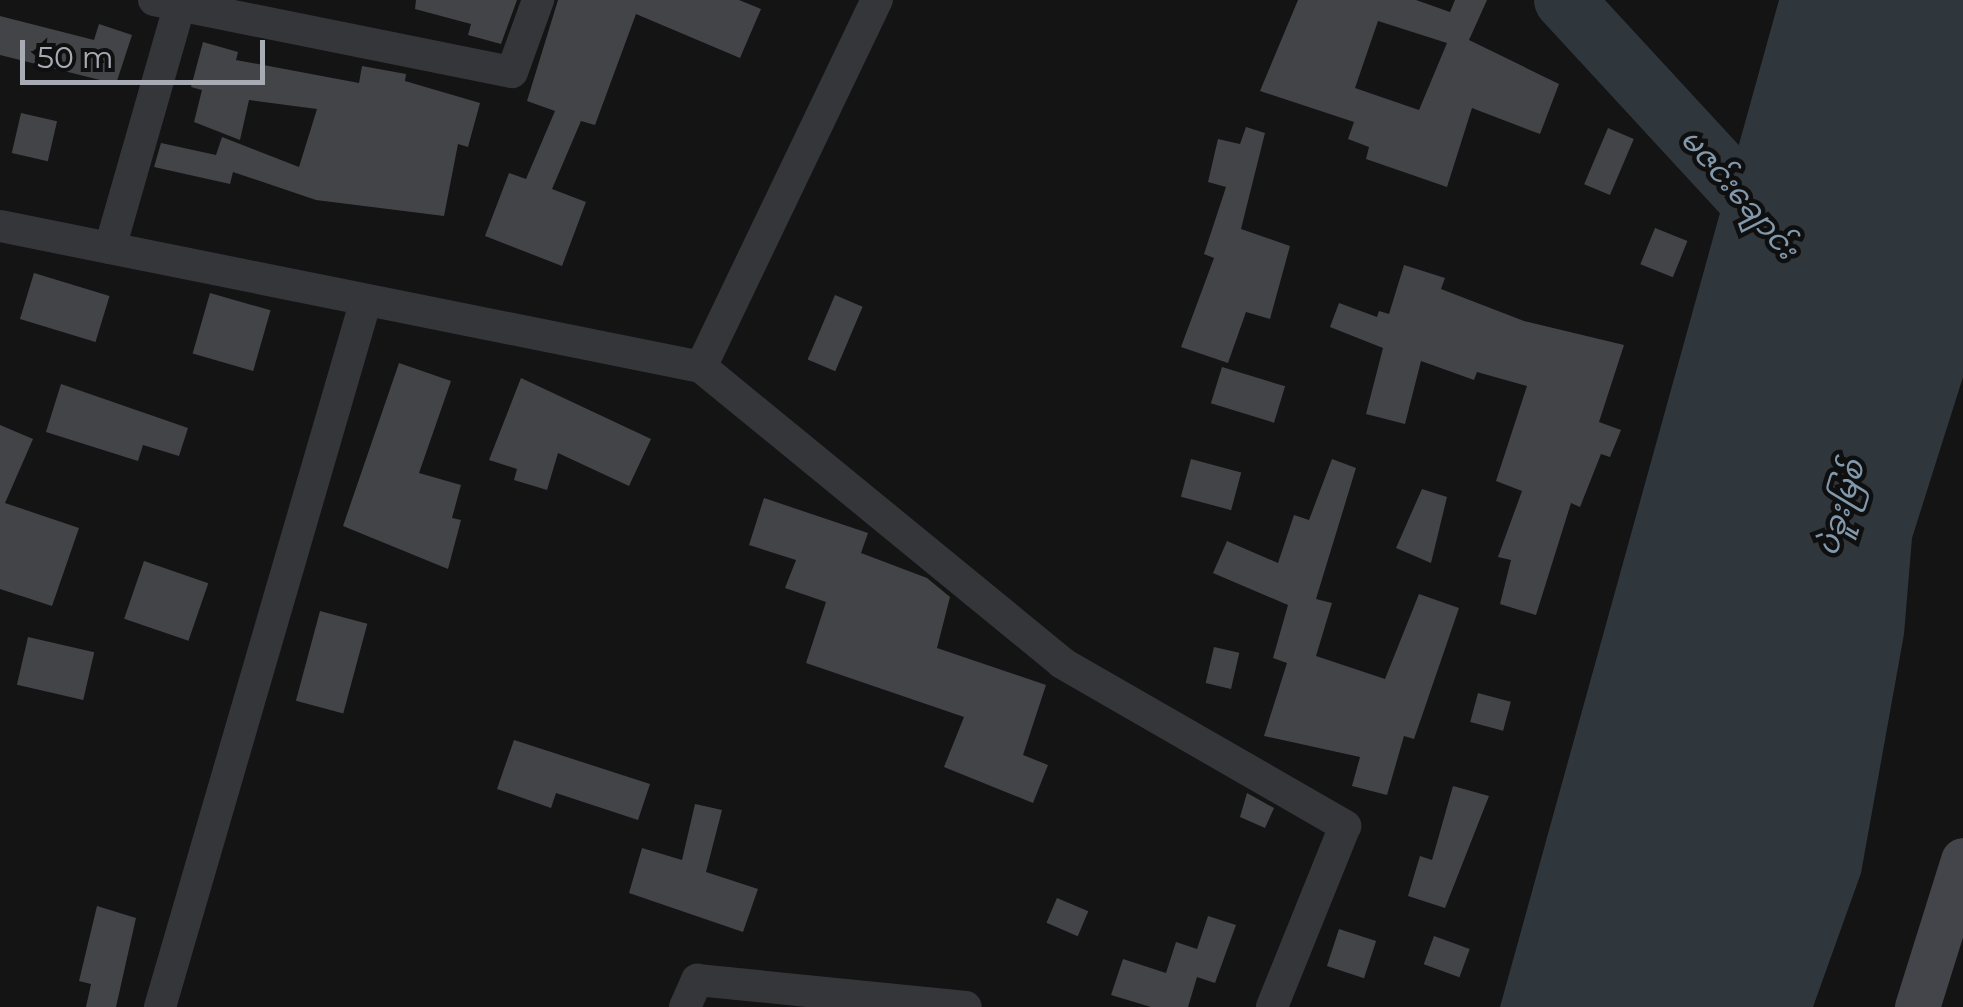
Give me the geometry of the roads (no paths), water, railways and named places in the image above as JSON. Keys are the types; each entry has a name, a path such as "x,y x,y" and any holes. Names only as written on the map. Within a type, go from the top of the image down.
{"street":[{"path":"110,248 172,2 512,72 538,0"},
{"path":"701,367 878,0"},
{"path":"0,226 701,367 1062,663 1345,826 1272,1007"},
{"path":"160,1007 366,300"},
{"path":"1917,1007 1963,860"},
{"path":"685,1007 696,980 966,1007"}],"water":[{"name":"ပဲခူးမြစ်","path":"1779,0 1963,0 1963,377 1912,538 1904,634 1861,873 1813,1007 1500,1007"}],"waterway":[{"name":"မဇင်းချောင်း","path":"1564,0 1784,238"}]}
